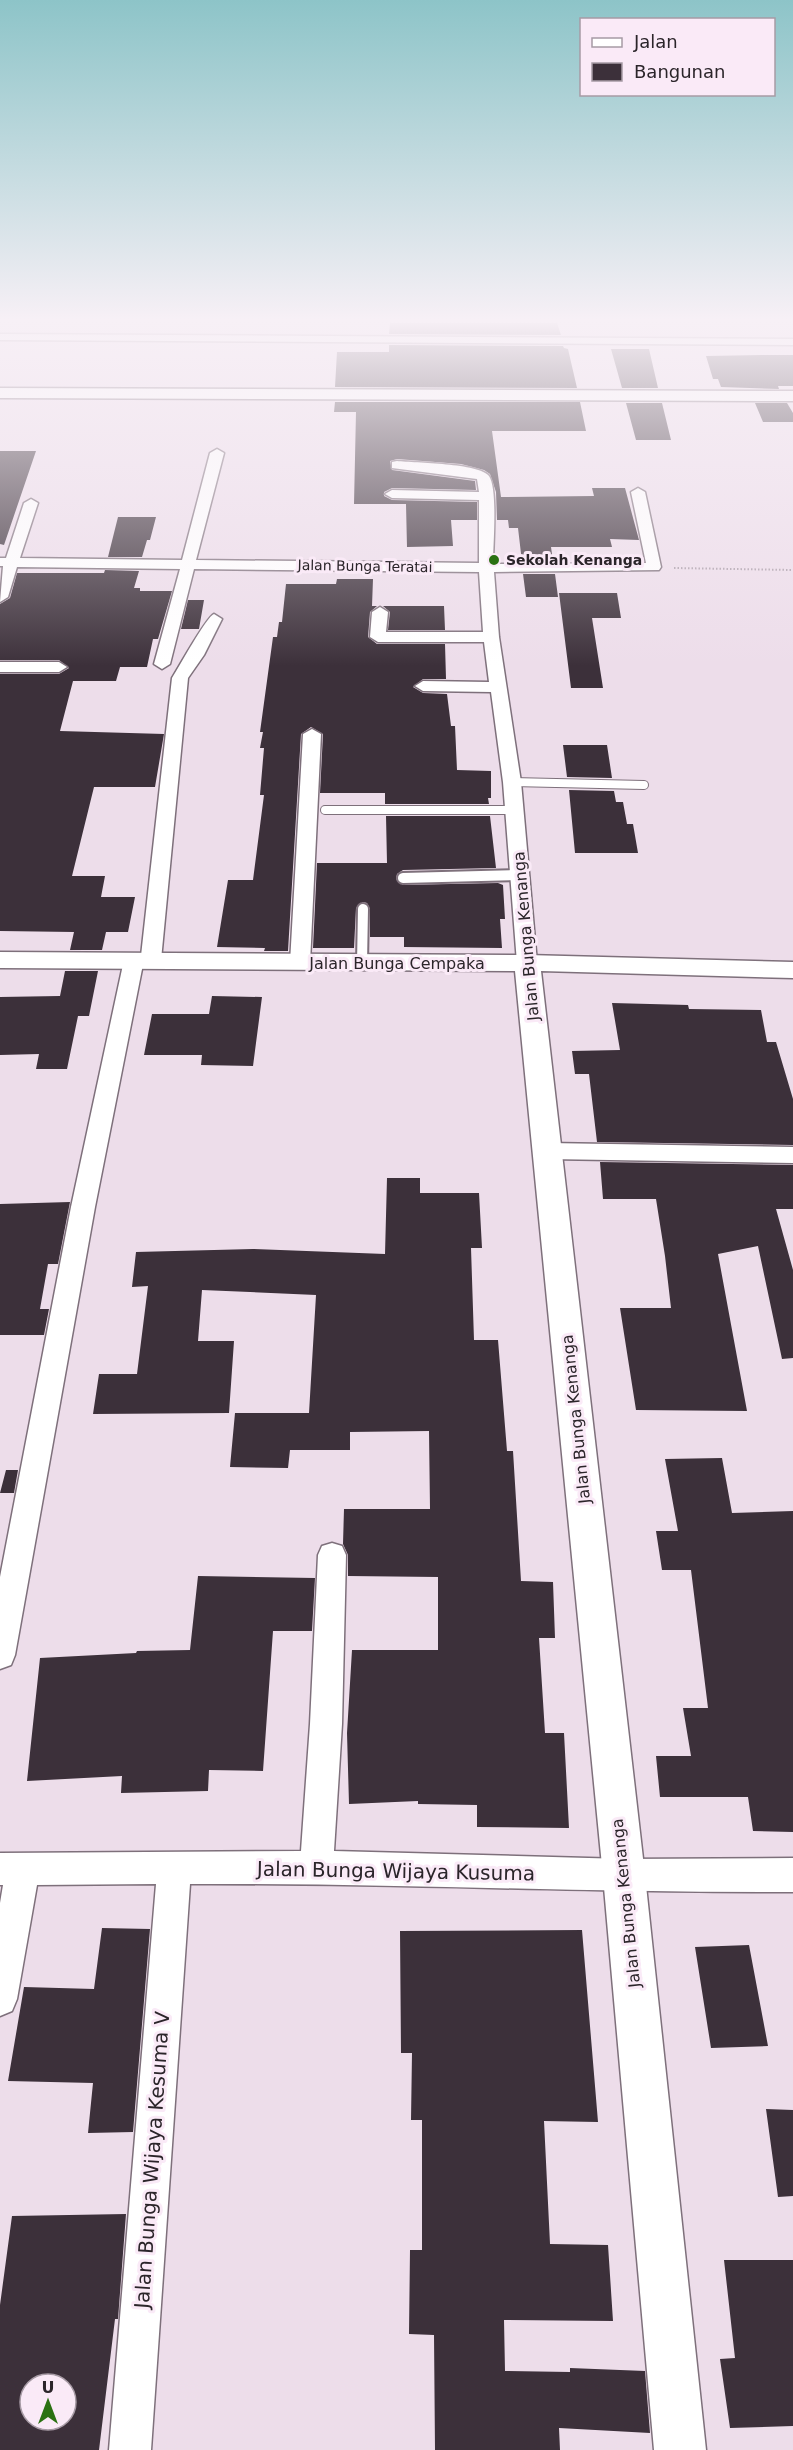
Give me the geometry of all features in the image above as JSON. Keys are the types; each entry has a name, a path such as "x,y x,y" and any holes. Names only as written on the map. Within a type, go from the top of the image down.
{"street":[{"path":"162,664 217,453"},
{"name":"Jalan Bunga Kenanga","path":"397,465 473,472 482,476 486,483 486,568 491,637 515,810 527,963 624,1876 680,2450"},
{"path":"638,492 654,567"},
{"path":"392,494 487,496"},
{"path":"0,597 6,562 31,503"},
{"name":"Jalan Bunga Teratai","path":"6,562 486,568 654,567"},
{"path":"380,612 378,637 491,637"},
{"path":"0,1655 83,1207 142,960 180,678 196,655 214,619"},
{"path":"0,667 59,667"},
{"path":"423,686 498,687"},
{"path":"300,963 312,734"},
{"name":"Jalan Bunga Cempaka","path":"0,960 527,963 793,970"},
{"path":"548,1151 793,1155"},
{"path":"316,1867 326,1724 332,1555"},
{"name":"Jalan Bunga Wijaya Kusuma","path":"11,1869 174,1870 316,1867 624,1876 793,1875"},
{"path":"0,1999 11,1869"},
{"name":"Jalan Bunga Wijaya Kesuma V","path":"130,2450 174,1870"}],"lane":[{"path":"512,782 644,785"},
{"path":"325,810 515,810"},
{"path":"403,878 520,875"},
{"path":"363,909 363,963"}],"path":[{"path":"654,567 793,570"}],"building":[{"path":"355,437 493,437 501,497 594,496 592,488 625,488 639,540 610,539 612,547 551,547 553,561 522,562 518,528 509,528 508,520 497,520 496,492 490,474 484,470 461,464 397,459 390,461 392,470 475,481 476,490 392,488 384,492 384,496 392,500 477,502 477,520 451,520 453,546 407,547 406,504 354,504"},
{"path":"635,437 670,437 671,440 636,440"},
{"path":"0,451 36,451 4,545 0,544"},
{"path":"118,517 156,517 150,540 147,540 142,557 108,557"},
{"path":"105,570 139,571 134,588 140,588 140,591 172,591 158,639 153,639 147,667 120,667 116,681 73,681 60,731 164,734 155,787 94,787 72,876 105,876 101,897 135,897 128,932 106,932 102,950 70,950 74,932 0,931 0,674 59,674 69,668 59,660 0,660 0,604 10,598 17,573 104,573"},
{"path":"523,574 555,574 558,597 526,597"},
{"path":"337,579 373,579 372,606 377,606 370,612 368,637 377,644 445,644 446,679 423,679 413,687 423,693 447,694 451,726 455,726 457,770 491,771 491,798 488,798 489,804 385,804 385,793 320,793 323,734 311,727 301,734 288,951 217,947 228,880 253,880 264,795 260,795 264,748 260,748 263,732 260,732 273,637 277,637 279,622 282,622 286,584 336,584"},
{"path":"559,593 617,593 621,618 592,618 603,688 571,688"},
{"path":"188,600 204,600 199,629 181,629"},
{"path":"383,606 444,606 445,630 388,630 390,612"},
{"path":"563,745 607,745 612,778 567,777"},
{"path":"569,790 614,791 616,802 623,802 627,824 633,824 638,853 575,853"},
{"path":"386,816 490,816 496,868 403,870 397,874 396,879 403,885 498,883 503,885 505,919 500,919 502,948 404,947 404,937 370,937 370,909 367,903 363,902 356,908 354,948 313,948 317,863 387,863"},
{"path":"65,971 98,971 89,1016 78,1016 67,1069 36,1069 39,1054 0,1055 0,997 60,996"},
{"path":"212,996 262,997 253,1066 201,1065 202,1055 144,1055 152,1014 209,1014"},
{"path":"612,1003 688,1005 689,1009 761,1010 767,1042 776,1042 793,1099 793,1145 597,1142 589,1074 575,1074 572,1051 620,1050"},
{"path":"600,1162 793,1165 793,1209 776,1209 793,1270 793,1358 782,1359 758,1246 718,1254 747,1411 636,1410 620,1308 671,1308 665,1256 656,1199 603,1199"},
{"path":"387,1178 420,1178 420,1193 479,1193 482,1248 471,1248 474,1340 498,1340 507,1451 513,1451 521,1581 553,1582 555,1638 539,1638 545,1733 564,1733 569,1828 477,1827 477,1805 418,1804 418,1801 349,1804 347,1733 352,1650 438,1650 438,1577 348,1576 348,1555 343,1544 344,1509 430,1509 429,1431 350,1432 350,1450 290,1450 288,1468 230,1467 235,1413 309,1413 316,1295 202,1290 198,1341 234,1341 229,1413 93,1414 99,1374 137,1374 148,1286 132,1287 136,1252 253,1249 385,1254"},
{"path":"70,1202 58,1264 48,1264 40,1309 49,1309 44,1335 0,1335 0,1204"},
{"path":"722,1458 732,1513 793,1511 793,1832 753,1831 748,1797 660,1797 656,1756 691,1756 683,1708 708,1708 691,1570 662,1570 656,1531 678,1531 665,1459"},
{"path":"6,1470 18,1470 14,1493 0,1493"},
{"path":"198,1576 315,1578 312,1631 273,1631 263,1771 209,1770 208,1791 121,1793 122,1776 27,1781 40,1658 136,1653 137,1651 190,1650"},
{"path":"102,1928 150,1929 133,2132 88,2133 93,2083 8,2081 24,1987 94,1989"},
{"path":"582,1930 598,2122 544,2121 550,2244 608,2245 613,2321 504,2320 505,2371 570,2372 570,2368 645,2371 650,2433 559,2428 560,2450 435,2450 434,2335 409,2334 410,2250 422,2250 422,2120 411,2120 412,2053 401,2053 400,1931"},
{"path":"749,1945 768,2046 711,2048 695,1947"},
{"path":"766,2109 793,2110 793,2196 778,2197"},
{"path":"126,2214 118,2319 115,2319 99,2450 0,2450 0,2305 12,2216"},
{"path":"724,2260 793,2260 793,2426 730,2428 720,2359 735,2358"}],"place":[{"name":"Sekolah Kenanga","path":"494,560"}]}
